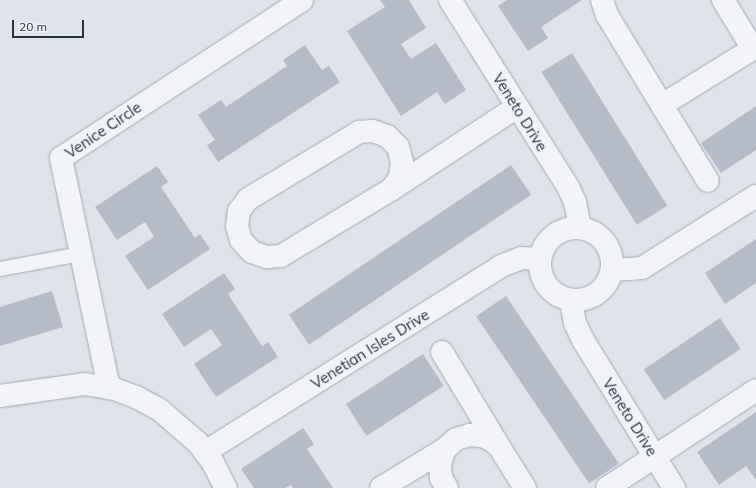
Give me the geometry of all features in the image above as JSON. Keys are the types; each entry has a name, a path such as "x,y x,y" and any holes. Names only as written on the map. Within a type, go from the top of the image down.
{"street":[{"name":"Venice Circle","path":"109,388 60,164 66,153 302,0"},
{"name":"Veneto Drive","path":"450,0 568,188 575,202 580,227"},
{"path":"602,0 607,15 708,181"},
{"path":"662,105 754,48 723,0"},
{"path":"392,189 400,177 402,162 398,147 388,136 373,131 358,132 248,199 239,211 237,226 241,240 252,252 266,257 281,256 392,189 517,107"},
{"path":"613,270 642,268 756,196"},
{"path":"580,227 598,235 609,248 613,270 610,280 600,292 585,300 571,301 554,294 543,281 539,258 542,249 552,236 567,228 580,227"},
{"name":"Venetian Isles Drive","path":"205,452 501,266 522,258 539,258"},
{"name":"Veneto Drive","path":"571,301 575,323 582,340 674,488"},
{"path":"442,352 525,488"},
{"path":"0,396 84,384 109,388 136,397 160,410 180,426 205,452 226,488"},
{"path":"607,488 756,390"},
{"path":"381,488 445,449 456,439 470,435 486,437 498,445"},
{"path":"445,449 440,464 441,478 447,488"}],"lane":[{"path":"0,269 80,254"}],"building":[{"path":"380,0 409,0 426,28 401,44 411,59 436,43 466,90 445,104 437,92 401,116 347,31 385,7"},
{"path":"507,0 582,0 541,27 548,38 528,51 498,6"},
{"path":"305,45 322,70 329,66 340,82 218,162 207,145 215,140 198,115 221,100 226,107 287,66 283,60"},
{"path":"572,53 667,206 637,225 541,72"},
{"path":"756,106 756,150 721,173 701,143"},
{"path":"511,165 531,195 309,345 289,315"},
{"path":"157,166 168,182 161,187 195,238 200,234 210,249 148,290 125,256 154,237 145,222 117,240 95,207"},
{"path":"756,239 756,283 725,304 705,273"},
{"path":"224,273 235,289 228,294 262,346 268,342 278,357 216,397 194,364 222,345 211,329 184,347 162,314"},
{"path":"52,291 63,327 0,346 0,307"},
{"path":"506,296 619,463 589,484 476,316"},
{"path":"720,318 741,349 664,400 644,369"},
{"path":"423,354 444,386 367,436 346,404"},
{"path":"756,412 756,480 746,466 719,485 697,452"},
{"path":"303,428 314,444 307,449 333,488 293,488 291,485 285,488 254,488 241,469"}]}
